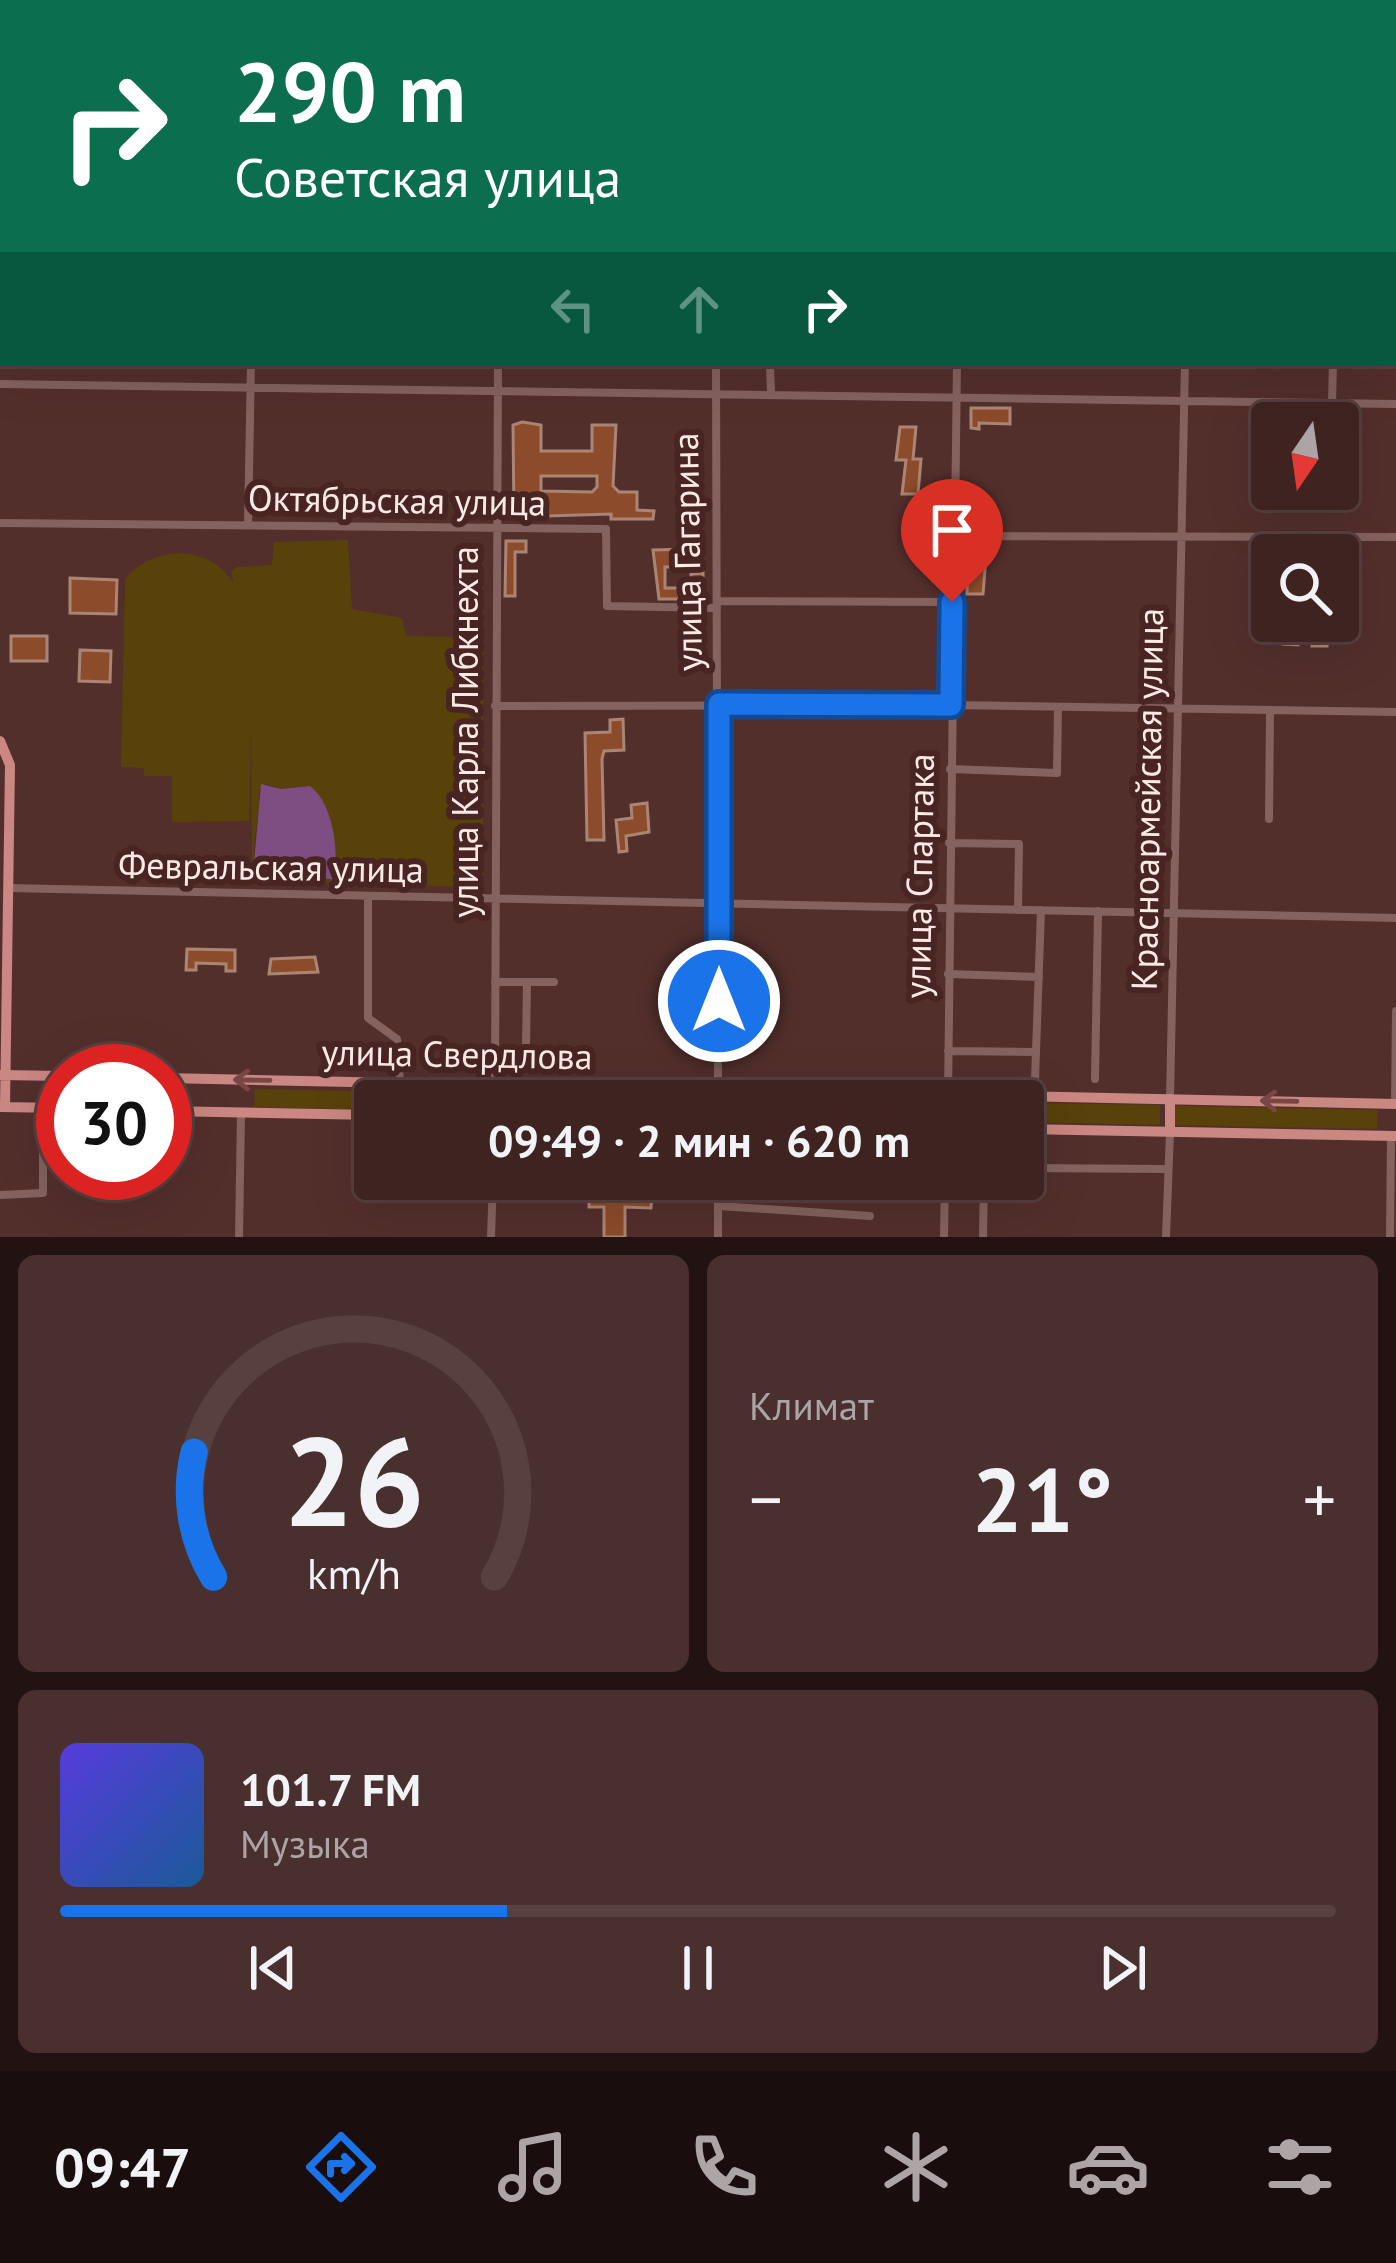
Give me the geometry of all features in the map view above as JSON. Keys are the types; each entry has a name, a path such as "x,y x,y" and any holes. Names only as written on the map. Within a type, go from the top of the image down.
{"main road":[{"path":"0,741 10,764 2,1107 36,1108"},
{"path":"3,1075 36,1076"},
{"name":"улица Свердлова","path":"192,1079 354,1082"},
{"name":"улица Свердлова","path":"1044,1099 1395,1104"},
{"name":"Красноармейская улица","path":"1170,1100 1170,1132"},
{"name":"улица Свердлова","path":"192,1111 354,1115"},
{"path":"1044,1129 1394,1136"}],"street":[{"path":"248,525 251,366"},
{"name":"улица Карла Либкнехта","path":"495,1080 498,366"},
{"name":"улица Гагарина","path":"716,366 718,1080"},
{"path":"770,366 771,393"},
{"name":"улица Спартака","path":"947,1080 957,366"},
{"name":"Красноармейская улица","path":"1170,1100 1185,366"},
{"path":"1332,402 1333,366"},
{"path":"0,384 1283,402"},
{"path":"1359,403 1396,404"},
{"name":"Октябрьская улица","path":"0,523 606,529 607,606 952,602"},
{"path":"953,536 1396,537"},
{"path":"495,706 951,705 1396,712"},
{"path":"950,769 1057,772 1058,707"},
{"path":"1269,819 1270,711"},
{"path":"950,843 1019,844 1018,910"},
{"name":"Февральская улица","path":"8,888 1396,918"},
{"path":"368,896 368,1018 397,1039 400,1080"},
{"path":"1035,1080 1041,910"},
{"path":"1095,1079 1099,911"},
{"path":"948,974 1039,976"},
{"path":"495,982 554,982"},
{"path":"526,1048 527,982"},
{"path":"1395,1104 1396,1011"},
{"path":"948,1051 1036,1052"},
{"path":"239,1237 241,1112"},
{"name":"Красноармейская улица","path":"1166,1237 1170,1132"},
{"path":"1390,1237 1394,1136"},
{"path":"1044,1168 1168,1169"},
{"path":"0,1195 36,1193"},
{"path":"491,1237 492,1200"},
{"path":"718,1200 718,1237"},
{"path":"944,1237 945,1200"},
{"path":"983,1237 984,1200"},
{"path":"718,1207 870,1216"}],"shaded area":[{"path":"348,540 352,609 402,618 406,636 451,637 464,647 483,649 483,887 252,881 251,725 249,821 172,822 172,776 144,776 144,768 121,767 125,580 150,560 180,554 210,561 234,584 231,572 237,567 272,565 274,542","holes":["266,784 281,789 310,786 334,839 335,879 258,877 254,856 259,790"]},
{"path":"261,784 281,789 310,786 318,794 333,829 335,879 258,877 254,863"},
{"path":"255,1089 354,1091 354,1109 254,1107"},
{"path":"1044,1103 1160,1105 1160,1125 1044,1122"},
{"path":"1175,1106 1378,1110 1377,1129 1175,1125"}],"building":[{"path":"971,408 1010,408 1010,424 979,423 979,429 971,428"},
{"path":"513,425 541,425 541,451 592,451 592,425 616,425 613,486 619,492 637,492 637,510 654,511 653,519 611,519 611,514 514,517","holes":["541,476 597,476 592,492 541,491"]},
{"path":"900,427 916,427 913,459 921,459 918,494 902,494 906,460 896,460"},
{"path":"506,541 526,541 526,552 515,552 515,596 505,596"},
{"path":"968,544 987,544 983,594 967,594"},
{"path":"692,549 692,567 665,567 665,588 691,588 691,574 703,573 703,599 659,599 653,550"},
{"path":"70,578 117,580 116,614 70,613"},
{"path":"11,636 47,636 47,661 11,661"},
{"path":"80,650 111,651 110,682 79,681"},
{"path":"623,719 624,750 604,751 602,759 604,840 587,840 585,733 610,732 610,720"},
{"path":"647,803 649,832 626,836 627,851 619,852 616,820 632,818 631,805"},
{"path":"187,949 235,950 235,971 226,971 226,964 196,963 196,970 186,970"},
{"path":"315,957 318,972 269,974 271,959"},
{"path":"589,1200 651,1200 651,1208 625,1207 625,1237 604,1237 604,1207 589,1207"}],"route":[{"path":"719,1001 719,704 951,705 952,602"}]}
